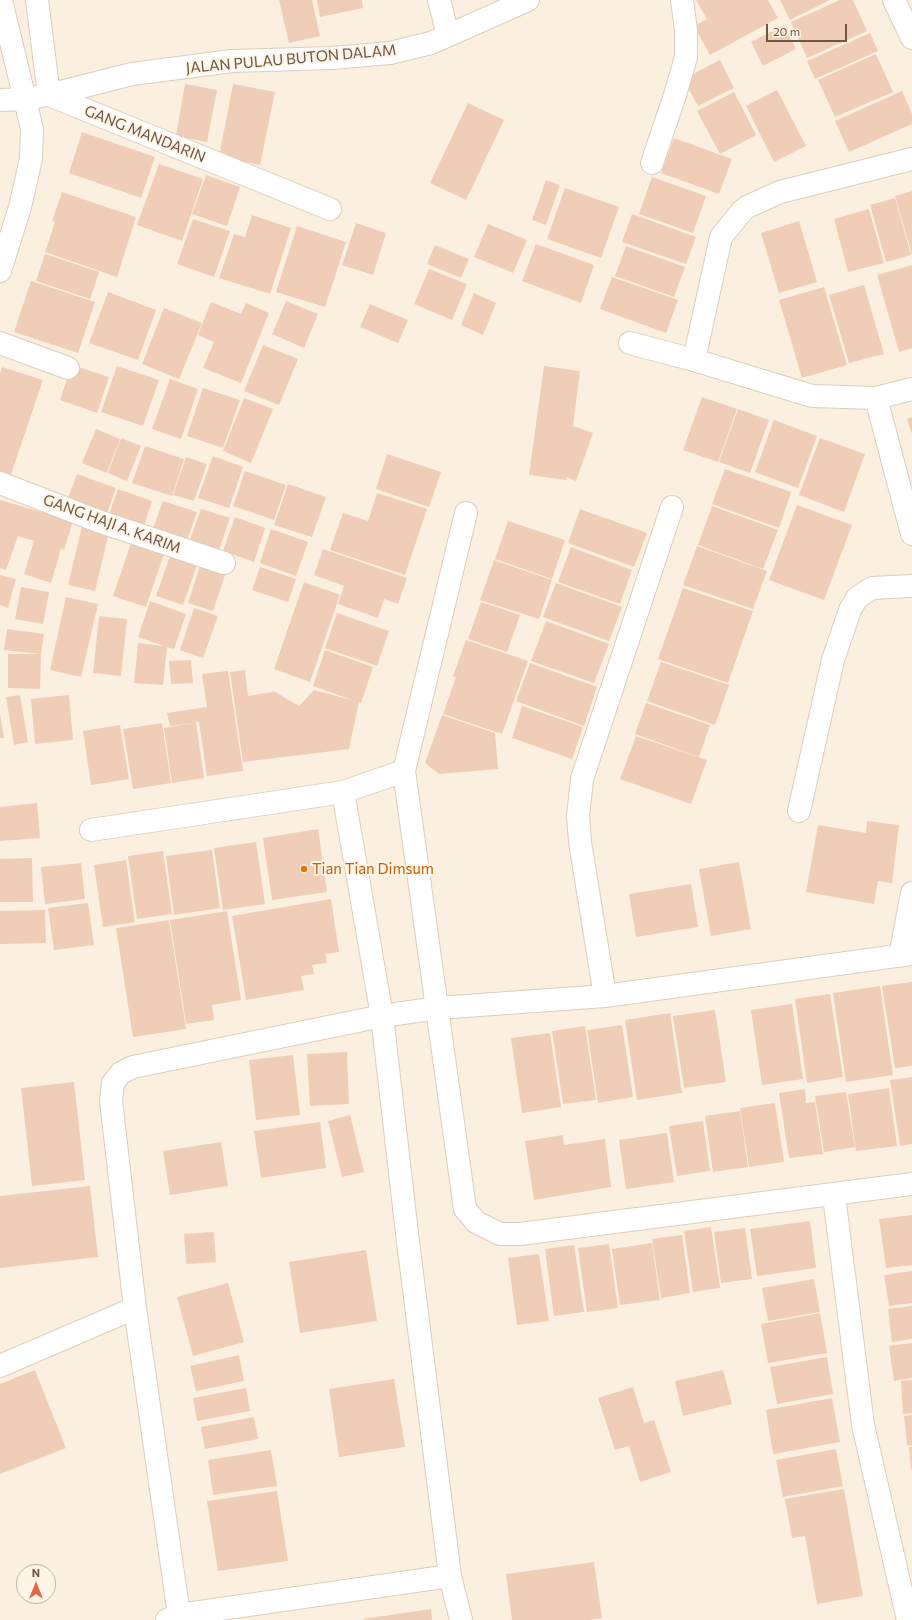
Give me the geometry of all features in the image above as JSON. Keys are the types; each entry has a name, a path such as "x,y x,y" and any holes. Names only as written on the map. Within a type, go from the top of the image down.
{"street":[{"path":"0,271 20,207 32,159 32,129 1,0"},
{"path":"37,0 49,95"},
{"path":"439,0 448,35"},
{"name":"JALAN PULAU BUTON DALAM","path":"0,100 26,99 49,95 132,74 232,61 332,58 390,53 431,43 528,0"},
{"path":"652,162 675,95 686,57 686,30 682,0"},
{"path":"894,0 912,38"},
{"name":"GANG MANDARIN","path":"49,95 330,208"},
{"path":"694,360 721,237 742,211 747,207 780,192 912,159"},
{"path":"0,343 68,368"},
{"path":"630,343 694,360 812,396 876,398 912,389"},
{"path":"876,398 912,534"},
{"name":"GANG HAJI A. KARIM","path":"0,483 105,523 224,562"},
{"path":"606,996 580,842 578,816 582,779 672,507"},
{"path":"466,512 404,771 465,1209 476,1222 500,1234 528,1233 834,1196 912,1184"},
{"path":"799,811 833,660 850,610 857,598 872,588 912,586"},
{"path":"91,830 343,792 404,771"},
{"path":"343,792 382,1016 408,1242 450,1576 460,1620"},
{"path":"450,1576 173,1618 111,1101 113,1084 117,1077 121,1073 133,1067 382,1016 438,1008 606,996 906,955 912,893"},
{"path":"834,1196 863,1424 908,1620"},
{"path":"0,1366 135,1308"}],"building":[{"path":"279,0 312,0 320,36 289,43"},
{"path":"317,0 362,0 363,8 320,17"},
{"path":"696,0 768,0 778,18 710,55 694,26 707,19"},
{"path":"780,0 830,0 790,20"},
{"path":"840,0 853,0 867,31 807,58 791,22"},
{"path":"784,25 796,49 763,66 751,42"},
{"path":"870,33 878,51 815,79 807,61"},
{"path":"876,54 893,92 835,117 818,80"},
{"path":"720,60 734,88 698,106 683,79"},
{"path":"185,84 217,90 207,142 176,136"},
{"path":"233,84 275,92 260,165 219,157"},
{"path":"777,90 806,146 774,162 746,106"},
{"path":"902,91 912,114 912,124 849,152 835,121"},
{"path":"734,92 756,135 720,154 697,111"},
{"path":"468,103 504,120 466,200 430,183"},
{"path":"82,132 155,157 141,198 69,173"},
{"path":"674,138 732,159 719,194 661,173"},
{"path":"159,164 203,179 182,241 137,225"},
{"path":"206,175 240,187 227,226 192,214"},
{"path":"652,177 706,196 693,233 639,214"},
{"path":"546,180 560,185 546,225 532,220"},
{"path":"565,188 619,207 601,258 547,239"},
{"path":"912,191 912,255 895,196"},
{"path":"62,192 136,217 117,277 45,252 55,222 52,221"},
{"path":"895,198 911,255 886,262 870,205"},
{"path":"869,209 884,263 848,272 834,219"},
{"path":"632,214 696,237 686,264 622,242"},
{"path":"252,215 291,228 270,294 219,278 234,234 245,237"},
{"path":"193,219 230,231 214,277 177,264"},
{"path":"799,221 817,282 779,293 761,233"},
{"path":"356,223 386,233 373,275 342,265"},
{"path":"488,224 527,240 513,273 474,257"},
{"path":"297,226 346,242 325,307 276,292"},
{"path":"536,244 594,265 581,303 522,281"},
{"path":"435,245 469,259 461,278 427,264"},
{"path":"626,246 685,267 674,297 615,276"},
{"path":"45,254 99,272 90,299 36,281"},
{"path":"912,265 912,348 899,352 877,275"},
{"path":"429,269 467,284 452,320 414,304"},
{"path":"612,277 678,300 666,333 600,309"},
{"path":"31,281 95,302 78,353 14,332"},
{"path":"864,285 884,354 849,363 829,295"},
{"path":"824,287 847,365 802,378 779,300"},
{"path":"108,292 156,310 138,360 89,343"},
{"path":"474,293 496,303 483,335 461,325"},
{"path":"286,301 318,314 304,348 272,334"},
{"path":"211,302 241,314 246,303 269,313 241,383 203,368 214,342 198,335"},
{"path":"370,304 408,320 398,343 360,327"},
{"path":"164,308 202,323 179,379 142,364"},
{"path":"263,345 298,359 279,405 244,391"},
{"path":"72,365 109,377 97,413 60,400"},
{"path":"117,366 159,380 143,426 101,412"},
{"path":"544,366 580,371 573,426 593,433 576,481 566,477 566,480 529,475"},
{"path":"2,367 43,380 9,480 0,477 0,374"},
{"path":"170,379 198,389 181,439 152,429"},
{"path":"203,388 240,400 223,448 187,436"},
{"path":"702,397 737,409 718,462 683,450"},
{"path":"244,398 273,409 251,463 223,451"},
{"path":"738,409 769,420 750,473 719,462"},
{"path":"912,417 912,434 907,419"},
{"path":"774,420 817,436 798,488 755,472"},
{"path":"96,429 120,439 107,473 82,463"},
{"path":"121,438 141,446 127,481 108,473"},
{"path":"820,438 865,454 844,512 799,495"},
{"path":"145,446 184,459 172,496 132,483"},
{"path":"387,454 441,472 429,507 376,489"},
{"path":"213,456 243,467 229,508 198,498"},
{"path":"186,457 207,464 194,501 173,495"},
{"path":"725,469 791,492 779,528 712,504"},
{"path":"245,471 286,485 274,520 233,506"},
{"path":"77,474 116,488 105,519 66,504"},
{"path":"288,484 326,497 312,537 274,525"},
{"path":"118,489 152,501 143,529 108,517"},
{"path":"377,493 427,509 405,575 330,550 343,513 368,521"},
{"path":"0,500 73,521 64,550 61,549 51,583 24,574 34,541 18,536 6,570 0,568"},
{"path":"163,501 197,512 186,543 152,531"},
{"path":"797,505 852,525 824,600 769,580"},
{"path":"712,506 778,530 763,569 698,545"},
{"path":"201,509 230,518 219,550 190,540"},
{"path":"580,509 647,533 634,567 568,543"},
{"path":"235,517 265,528 254,562 223,551"},
{"path":"508,521 565,540 552,579 495,559"},
{"path":"83,522 110,528 95,591 68,585"},
{"path":"271,529 308,542 296,576 260,563"},
{"path":"131,543 164,554 146,607 113,596"},
{"path":"697,546 767,571 753,609 683,585"},
{"path":"571,547 632,570 620,604 558,582"},
{"path":"323,549 407,578 398,604 384,599 378,618 338,604 344,586 314,575"},
{"path":"170,556 197,565 183,605 156,596"},
{"path":"494,560 552,580 539,619 480,600"},
{"path":"201,563 226,572 213,611 188,603"},
{"path":"260,567 296,579 288,602 252,590"},
{"path":"0,575 16,579 8,608 0,605"},
{"path":"304,582 340,595 310,682 274,669"},
{"path":"556,583 622,607 609,641 543,617"},
{"path":"21,587 49,592 43,624 15,619"},
{"path":"683,588 753,611 728,683 658,659"},
{"path":"66,597 98,604 81,677 50,670"},
{"path":"150,601 186,614 174,649 167,647 163,685 134,683 138,643 164,646 138,637"},
{"path":"481,602 520,615 507,652 468,639"},
{"path":"194,608 218,616 203,658 180,650"},
{"path":"337,613 389,631 377,666 325,648"},
{"path":"99,616 127,619 121,676 93,673"},
{"path":"546,621 609,644 594,683 531,661"},
{"path":"7,629 44,634 41,654 4,650"},
{"path":"466,640 528,661 502,734 443,714 456,677 453,676"},
{"path":"325,650 373,667 361,703 359,702 349,749 243,762 230,672 245,670 248,696 273,692 272,690 299,706 314,690 355,701 313,686"},
{"path":"8,654 41,654 40,689 8,688"},
{"path":"191,660 193,683 171,684 169,661"},
{"path":"661,662 729,685 715,725 647,701"},
{"path":"530,663 597,687 584,726 516,701"},
{"path":"228,671 243,771 207,776 199,722 196,722 204,778 172,783 164,728 192,723 170,726 167,713 207,707 202,674"},
{"path":"20,695 28,742 14,745 6,697"},
{"path":"69,695 73,740 35,744 31,699"},
{"path":"646,703 710,725 699,757 635,734"},
{"path":"522,706 583,727 572,759 512,738"},
{"path":"0,714 4,738 0,738"},
{"path":"442,715 495,733 498,769 439,774 425,763"},
{"path":"162,723 171,783 133,789 123,729"},
{"path":"120,725 129,779 91,785 83,731"},
{"path":"636,736 707,760 691,804 620,779"},
{"path":"37,803 40,838 0,841 0,807"},
{"path":"867,821 899,825 892,883 878,881 874,904 806,892 818,825 866,833"},
{"path":"318,829 327,892 272,900 263,838"},
{"path":"256,842 265,904 223,910 214,848"},
{"path":"212,850 220,908 174,915 166,856"},
{"path":"163,851 172,914 137,919 128,856"},
{"path":"32,858 33,902 0,902 0,859"},
{"path":"126,860 135,922 103,927 94,865"},
{"path":"739,862 751,929 711,936 699,869"},
{"path":"81,863 85,899 45,904 41,867"},
{"path":"691,884 698,927 636,937 629,894"},
{"path":"331,899 339,952 325,954 327,963 312,965 314,974 301,976 304,990 246,1000 232,916"},
{"path":"88,903 94,945 54,950 48,908"},
{"path":"45,910 46,943 0,944 0,911"},
{"path":"227,911 241,1000 212,1005 214,1020 186,1024 170,920"},
{"path":"169,920 186,1029 133,1037 116,928"},
{"path":"912,982 912,1066 895,1068 882,986"},
{"path":"880,986 893,1075 846,1082 833,993"},
{"path":"830,994 843,1077 807,1083 795,999"},
{"path":"792,1004 803,1079 762,1085 751,1010"},
{"path":"715,1010 726,1082 684,1088 673,1016"},
{"path":"670,1013 682,1093 637,1100 625,1020"},
{"path":"622,1025 633,1097 598,1103 587,1030"},
{"path":"585,1026 596,1100 563,1104 552,1031"},
{"path":"550,1033 561,1107 522,1113 511,1038"},
{"path":"347,1052 349,1104 310,1106 307,1054"},
{"path":"293,1055 300,1115 256,1120 249,1060"},
{"path":"912,1077 912,1144 900,1146 890,1080"},
{"path":"74,1082 85,1180 32,1186 21,1088"},
{"path":"889,1088 897,1146 856,1151 848,1094"},
{"path":"805,1089 806,1103 815,1102 823,1154 789,1158 779,1093"},
{"path":"846,1092 855,1147 824,1152 815,1096"},
{"path":"775,1103 784,1162 749,1167 740,1108"},
{"path":"740,1111 748,1167 713,1172 705,1116"},
{"path":"350,1115 364,1172 342,1177 328,1121"},
{"path":"703,1121 710,1171 677,1176 669,1126"},
{"path":"320,1122 326,1168 261,1178 254,1131"},
{"path":"667,1133 674,1182 626,1189 619,1140"},
{"path":"563,1135 564,1145 605,1139 611,1187 534,1200 525,1141"},
{"path":"221,1142 228,1186 170,1195 163,1151"},
{"path":"90,1186 98,1257 0,1268 0,1196"},
{"path":"912,1215 912,1265 886,1268 879,1219"},
{"path":"810,1221 816,1268 757,1276 750,1229"},
{"path":"711,1227 720,1288 693,1292 684,1231"},
{"path":"745,1228 752,1279 721,1283 714,1232"},
{"path":"214,1232 216,1262 186,1264 184,1234"},
{"path":"682,1235 690,1293 661,1298 652,1239"},
{"path":"652,1243 660,1300 620,1305 612,1249"},
{"path":"609,1244 618,1308 587,1312 578,1248"},
{"path":"574,1245 584,1312 554,1316 545,1249"},
{"path":"366,1250 377,1321 300,1333 289,1262"},
{"path":"539,1254 549,1321 517,1325 508,1258"},
{"path":"912,1271 912,1303 889,1306 884,1275"},
{"path":"814,1279 820,1312 768,1321 762,1288"},
{"path":"228,1283 244,1342 193,1356 177,1297"},
{"path":"912,1306 912,1339 892,1342 888,1309"},
{"path":"820,1313 827,1353 768,1363 761,1324"},
{"path":"912,1343 912,1378 894,1381 889,1346"},
{"path":"239,1355 244,1381 196,1391 190,1366"},
{"path":"827,1357 833,1394 777,1404 770,1367"},
{"path":"35,1370 66,1448 0,1474 0,1384"},
{"path":"723,1370 732,1404 683,1416 675,1381"},
{"path":"394,1379 405,1447 339,1457 329,1389"},
{"path":"912,1380 912,1413 903,1414 901,1381"},
{"path":"633,1387 644,1423 654,1420 671,1472 640,1482 629,1446 615,1450 598,1398"},
{"path":"246,1388 250,1411 197,1421 193,1398"},
{"path":"832,1398 840,1442 773,1454 766,1410"},
{"path":"912,1415 912,1445 907,1445 904,1416"},
{"path":"254,1417 258,1439 205,1449 201,1427"},
{"path":"909,1447 912,1447 912,1469 911,1469"},
{"path":"836,1449 843,1486 783,1497 776,1460"},
{"path":"271,1450 277,1486 213,1495 208,1460"},
{"path":"844,1489 863,1596 817,1604 805,1536 792,1538 785,1499"},
{"path":"277,1491 288,1561 218,1571 207,1501"},
{"path":"594,1562 602,1618 590,1620 512,1620 506,1574"},
{"path":"431,1609 432,1620 363,1620 363,1619"}],"place":[{"name":"Tian Tian Dimsum","path":"304,869"}]}
